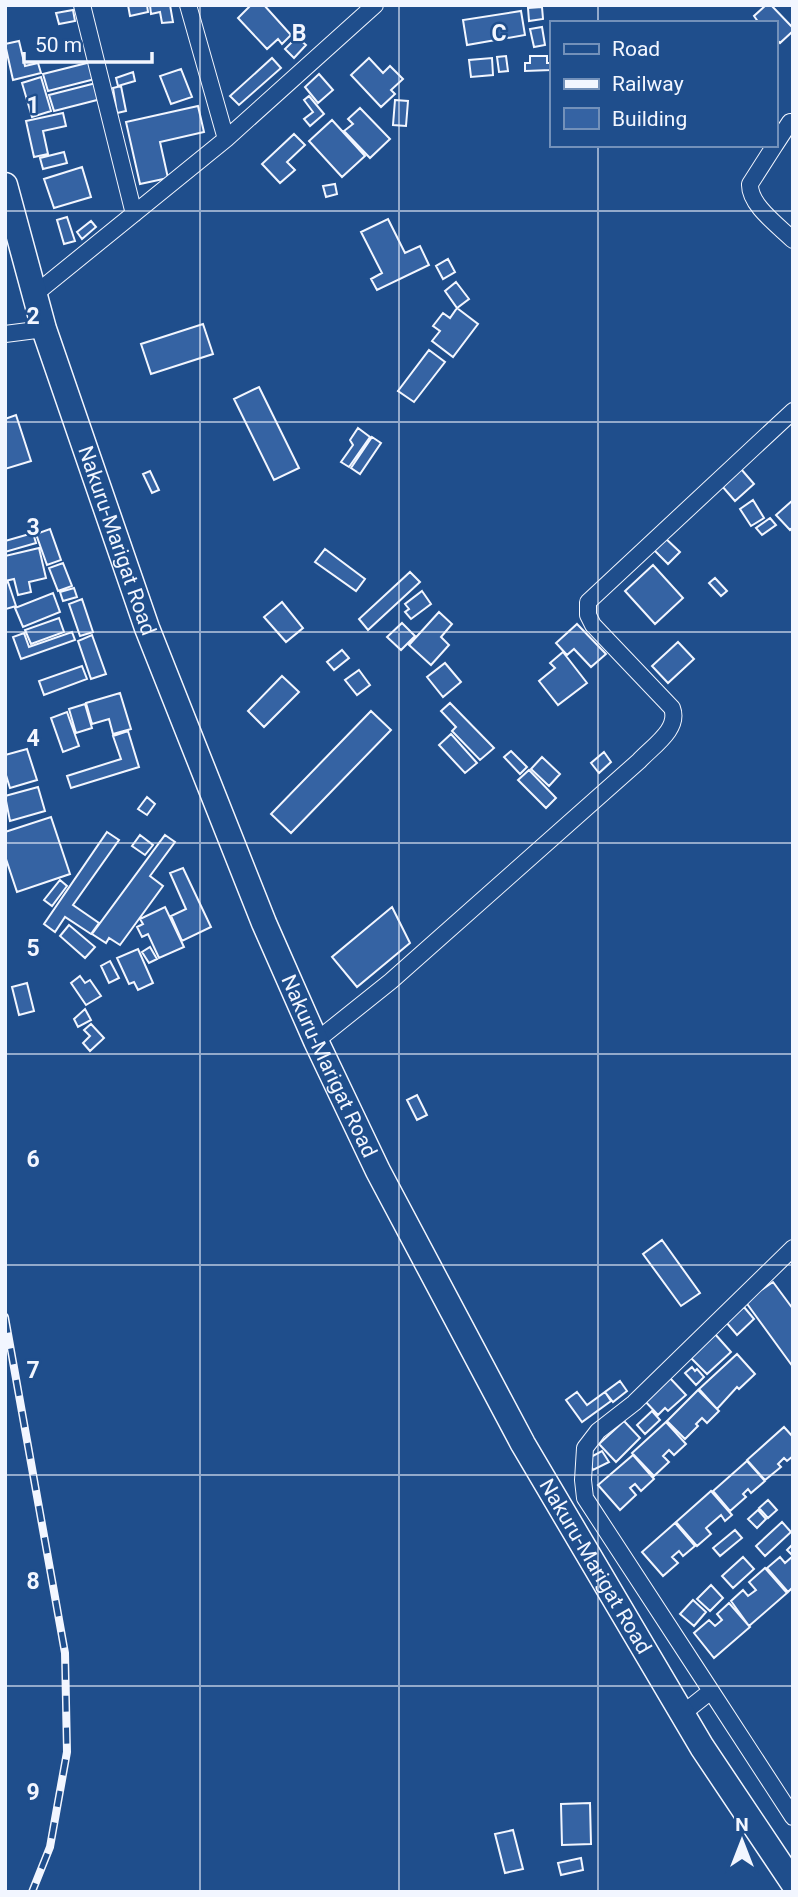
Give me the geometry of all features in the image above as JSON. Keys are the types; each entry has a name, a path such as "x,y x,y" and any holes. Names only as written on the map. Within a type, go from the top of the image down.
{"main road":[{"name":"Nakuru-Marigat Road","path":"5,185 44,329 147,628 264,923 316,1041 378,1171 517,1433 682,1714 793,1883"}],"street":[{"path":"82,5 134,214"},
{"path":"188,5 226,139"},
{"path":"35,294 226,139 375,5"},
{"path":"777,142 790,122"},
{"path":"774,147 749,189 757,203 793,240"},
{"path":"5,334 44,329"},
{"path":"316,1041 391,981 639,761 674,725 675,715 672,708 593,625 588,615 588,602 793,411"},
{"path":"793,1248 634,1404 598,1431 585,1448 583,1480 585,1498 793,1817"},
{"path":"682,1714 711,1690"}],"building":[{"path":"128,5 147,5 148,12 130,16"},
{"path":"150,5 170,5 173,22 162,23 160,12 151,14"},
{"path":"251,5 264,5 291,35 282,44 278,39 267,49 238,18"},
{"path":"766,5 771,5 793,31 780,43 777,40 777,21 758,21 754,16"},
{"path":"542,7 543,19 529,21 528,8"},
{"path":"73,10 75,21 59,24 56,13"},
{"path":"521,11 525,35 467,45 463,20"},
{"path":"542,27 545,45 534,47 530,29"},
{"path":"297,37 306,45 294,58 285,49"},
{"path":"19,41 25,66 38,63 41,73 13,80 5,44"},
{"path":"506,56 508,71 499,72 497,57"},
{"path":"530,56 547,56 550,70 525,71 525,63 530,63"},
{"path":"272,58 281,68 239,105 230,96"},
{"path":"369,58 383,73 390,66 403,79 391,90 395,94 381,107 351,75"},
{"path":"492,58 493,75 471,77 469,60"},
{"path":"91,62 95,79 48,91 43,74"},
{"path":"181,69 192,97 171,104 160,76"},
{"path":"133,72 135,81 118,86 116,78"},
{"path":"319,74 333,90 318,103 305,87"},
{"path":"41,77 51,111 32,117 22,83"},
{"path":"96,83 101,99 54,111 49,95"},
{"path":"121,86 126,111 117,113 113,88"},
{"path":"309,96 324,114 310,126 304,119 313,112 304,100"},
{"path":"395,100 408,101 406,126 393,125"},
{"path":"198,106 204,132 160,142 168,178 140,184 126,122"},
{"path":"360,108 390,139 370,158 344,131 353,124 348,119"},
{"path":"63,113 66,126 43,131 48,154 34,157 26,121"},
{"path":"332,120 365,156 342,177 309,141"},
{"path":"294,134 305,145 287,162 295,170 280,183 262,164"},
{"path":"64,152 67,163 43,169 40,158"},
{"path":"82,167 91,197 54,208 44,179"},
{"path":"335,184 337,194 326,197 323,186"},
{"path":"67,217 75,241 64,244 57,220"},
{"path":"388,219 405,253 420,246 429,265 377,290 371,279 382,273 361,232"},
{"path":"91,221 96,227 82,239 77,232"},
{"path":"448,259 455,272 443,279 436,266"},
{"path":"456,282 469,299 457,308 445,291"},
{"path":"457,308 478,324 453,357 432,341 440,331 433,326 443,313 450,318"},
{"path":"203,324 213,354 151,374 141,344"},
{"path":"429,350 445,362 414,402 398,391"},
{"path":"259,387 299,468 274,480 234,399"},
{"path":"16,415 31,461 5,469 5,419"},
{"path":"358,428 370,437 349,467 341,462 353,445 350,440"},
{"path":"372,437 381,443 360,474 351,468"},
{"path":"741,469 754,484 735,501 722,486"},
{"path":"150,471 159,490 152,493 143,474"},
{"path":"753,500 764,518 751,526 740,509"},
{"path":"793,500 793,527 790,530 776,515"},
{"path":"770,518 776,525 762,535 756,528"},
{"path":"50,529 61,560 47,565 36,534"},
{"path":"33,533 36,543 5,552 5,541"},
{"path":"664,537 680,552 668,564 653,549"},
{"path":"39,548 46,578 29,582 31,592 18,595 14,579 5,581 5,556"},
{"path":"325,549 365,579 356,591 315,562"},
{"path":"63,563 72,586 58,591 49,568"},
{"path":"653,565 683,598 655,624 625,591"},
{"path":"410,572 420,582 368,630 359,619"},
{"path":"715,578 727,591 721,596 709,583"},
{"path":"8,582 16,606 6,609 5,583"},
{"path":"74,588 77,597 63,601 60,592"},
{"path":"422,591 431,604 411,619 405,612 409,609 405,604"},
{"path":"53,593 60,612 23,627 15,608"},
{"path":"82,599 93,632 80,636 69,604"},
{"path":"282,602 303,628 286,642 264,617"},
{"path":"439,612 452,624 441,637 449,645 431,665 409,645"},
{"path":"59,618 64,632 31,644 25,630"},
{"path":"402,623 415,636 401,650 387,637"},
{"path":"577,624 606,654 591,667 574,649 567,655 556,643"},
{"path":"72,632 75,640 21,659 13,637 24,633 29,647"},
{"path":"92,635 106,674 91,679 78,641"},
{"path":"678,642 694,659 668,683 652,666"},
{"path":"342,650 349,658 334,670 327,662"},
{"path":"563,652 587,683 558,705 539,681 555,668 550,663"},
{"path":"445,663 461,682 443,697 427,677"},
{"path":"82,666 87,679 44,695 39,681"},
{"path":"359,670 370,685 357,695 345,680"},
{"path":"282,676 299,692 264,727 248,711"},
{"path":"120,693 131,729 113,734 109,719 92,724 86,703"},
{"path":"450,703 494,748 480,760 452,731 456,727 441,711"},
{"path":"85,704 92,728 76,733 69,709"},
{"path":"371,711 391,730 291,833 271,814"},
{"path":"67,712 79,746 63,752 51,718"},
{"path":"128,731 139,767 71,788 67,776 121,759 113,736"},
{"path":"451,734 477,763 465,773 439,745"},
{"path":"27,749 37,780 10,788 5,772 5,755"},
{"path":"511,751 527,767 520,774 504,757"},
{"path":"604,752 611,762 599,773 591,763"},
{"path":"542,757 560,774 549,786 531,769"},
{"path":"529,770 556,798 546,808 518,780"},
{"path":"38,787 45,811 10,821 5,796"},
{"path":"147,797 155,804 147,815 138,809"},
{"path":"51,817 70,874 17,892 5,856 5,832"},
{"path":"107,832 119,840 73,905 99,923 91,934 65,917 55,932 44,924"},
{"path":"140,835 153,845 145,855 132,846"},
{"path":"165,835 175,842 150,876 163,886 120,945 109,938 106,943 92,934"},
{"path":"183,868 211,927 182,941 171,916 186,909 170,873"},
{"path":"60,880 67,886 52,906 44,900"},
{"path":"165,907 184,947 159,958 148,934 142,937 137,927 143,924 140,919"},
{"path":"392,907 410,943 357,987 332,957"},
{"path":"69,925 95,947 85,958 60,936"},
{"path":"150,947 157,959 149,963 142,952"},
{"path":"138,949 153,983 138,990 134,982 129,984 117,958"},
{"path":"110,961 119,978 109,983 101,966"},
{"path":"80,976 85,983 90,980 101,996 86,1005 71,983"},
{"path":"27,983 34,1011 19,1015 12,987"},
{"path":"85,1009 91,1020 78,1027 74,1019"},
{"path":"91,1024 104,1038 90,1051 83,1043 90,1036 84,1030"},
{"path":"417,1095 427,1115 417,1120 407,1100"},
{"path":"662,1240 700,1293 681,1306 643,1254"},
{"path":"773,1282 793,1309 793,1367 745,1301"},
{"path":"744,1307 754,1319 737,1335 726,1322"},
{"path":"715,1334 731,1352 707,1374 690,1357"},
{"path":"737,1354 755,1374 739,1389 737,1387 717,1409 699,1389"},
{"path":"692,1367 704,1377 696,1385 685,1373"},
{"path":"669,1377 686,1395 668,1411 665,1408 658,1415 644,1400"},
{"path":"620,1381 627,1391 613,1402 605,1392"},
{"path":"698,1390 719,1411 707,1423 702,1418 685,1439 667,1421"},
{"path":"577,1392 587,1405 605,1392 611,1401 582,1422 566,1400"},
{"path":"652,1411 660,1420 645,1434 637,1425"},
{"path":"624,1421 640,1438 616,1462 599,1444"},
{"path":"666,1422 686,1444 674,1455 669,1450 663,1456 669,1462 654,1476 632,1453"},
{"path":"784,1427 793,1437 793,1456 787,1461 784,1458 778,1464 781,1467 765,1480 747,1460"},
{"path":"602,1451 609,1462 593,1470 587,1459"},
{"path":"633,1455 654,1479 641,1491 635,1484 630,1488 636,1495 620,1510 598,1485"},
{"path":"747,1461 765,1481 751,1493 748,1489 743,1494 746,1497 730,1511 713,1491"},
{"path":"711,1491 732,1515 725,1521 721,1515 706,1528 711,1534 697,1546 676,1522"},
{"path":"768,1500 777,1510 768,1518 759,1508"},
{"path":"758,1510 766,1519 757,1528 748,1519"},
{"path":"782,1522 791,1532 765,1556 756,1546"},
{"path":"675,1523 695,1546 683,1556 679,1551 672,1557 678,1563 663,1576 642,1552"},
{"path":"735,1530 742,1538 720,1556 713,1548"},
{"path":"793,1544 793,1556 787,1550"},
{"path":"793,1556 793,1587 788,1592 767,1568 780,1557 785,1563"},
{"path":"743,1557 754,1569 733,1588 722,1576"},
{"path":"765,1568 787,1593 749,1626 731,1601 743,1590 748,1596 756,1590 749,1582"},
{"path":"711,1585 723,1598 710,1611 697,1599"},
{"path":"693,1600 706,1612 694,1626 680,1614"},
{"path":"729,1603 750,1627 714,1658 694,1633 709,1620 715,1626 722,1620 717,1614"},
{"path":"590,1803 591,1844 562,1845 561,1804"},
{"path":"513,1830 523,1869 505,1873 495,1834"},
{"path":"581,1858 583,1870 561,1875 558,1863"}],"railway":[{"path":"5,1317 65,1653 67,1752 50,1847 32,1892"}]}
